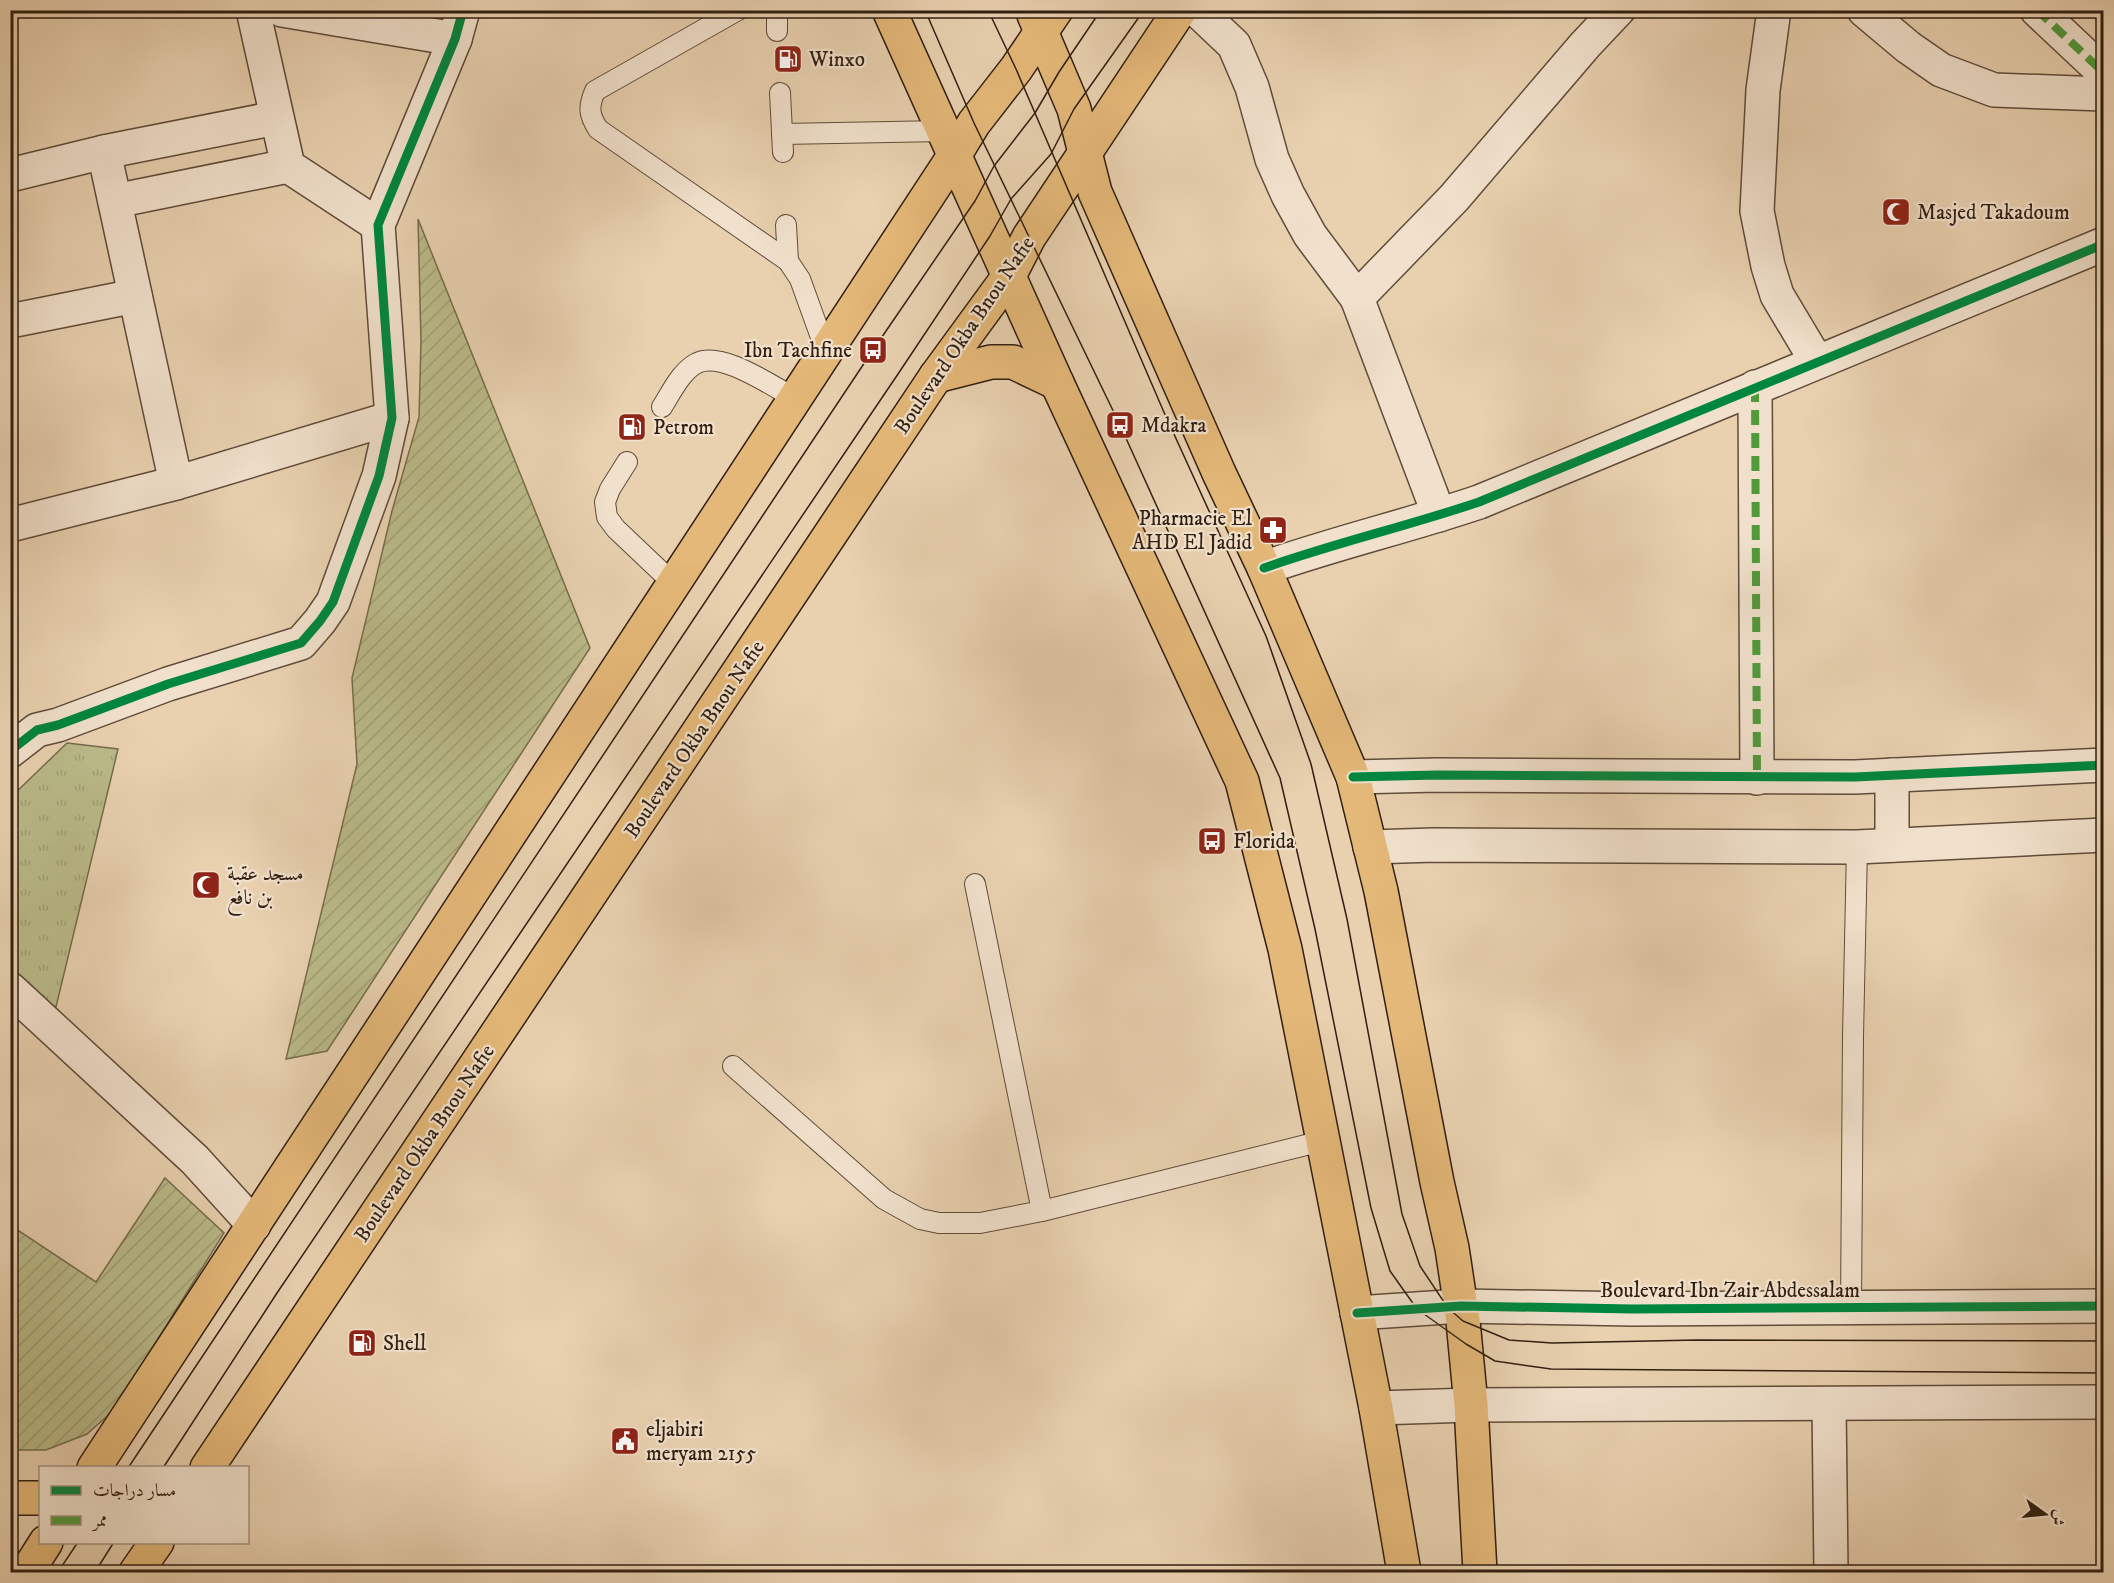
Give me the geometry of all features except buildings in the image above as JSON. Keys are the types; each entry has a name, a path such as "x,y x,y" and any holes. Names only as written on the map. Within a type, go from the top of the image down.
{"main road":[{"path":"889,10 1057,383 1242,781 1286,949 1376,1408 1404,1572"},
{"name":"Boulevard Okba Bnou Nafie","path":"208,1466 936,376 1009,276 1029,237 1180,10"},
{"path":"95,1466 826,351 949,143 974,123 1016,69 1043,17"},
{"path":"1043,17 1074,109 1095,192 1219,473 1264,568 1353,777 1381,891 1437,1182 1452,1248 1472,1405 1480,1572"},
{"path":"936,376 991,362 1013,362 1057,383"},
{"path":"10,1498 39,1497"},
{"path":"27,1572 45,1544"},
{"path":"136,1572 156,1544"}],"street":[{"path":"253,10 288,166 378,225"},
{"path":"10,751 37,730 58,725 168,684 301,643 321,621 333,602 379,476 392,418 378,225 459,25 282,10"},
{"path":"1197,10 1234,45 1252,87 1272,159 1288,195 1310,235 1357,298 1439,515"},
{"path":"1357,298 1454,198 1585,45 1618,10"},
{"path":"1774,10 1763,90 1757,212 1768,266 1777,295 1817,362"},
{"path":"1864,10 1908,47 1941,70 1994,90 2103,94"},
{"path":"2037,10 2103,73"},
{"path":"10,175 104,152 276,118"},
{"path":"104,152 176,483"},
{"path":"115,201 288,166"},
{"path":"1264,568 1319,549 1479,502 2103,244"},
{"path":"10,321 135,296"},
{"path":"1755,387 1757,778"},
{"path":"10,525 176,483 392,418"},
{"path":"1353,777 1437,775 1855,777 2103,765"},
{"path":"1892,775 1892,845"},
{"path":"1370,847 1434,844 1857,847 2103,835"},
{"path":"10,989 195,1160 254,1225"},
{"name":"Boulevard Ibn Zair Abdessalam","path":"1357,1313 1461,1306 1633,1309 2103,1306"},
{"path":"1376,1408 1472,1405 2103,1402"},
{"path":"1829,1404 1831,1572"}],"lane":[{"path":"738,10 595,91 589,104 591,117 598,129 788,261 800,279 826,351"},
{"path":"777,10 777,31"},
{"path":"780,93 782,143 949,143"},
{"path":"786,225 788,261"},
{"path":"662,407 682,375 696,363 713,359 730,364 795,398"},
{"path":"627,462 610,489 605,502 607,517 616,529 674,584"},
{"path":"1851,1307 1857,847"},
{"path":"975,884 1042,1211"},
{"path":"732,1066 884,1199 920,1219 964,1224 1042,1211 1322,1141"}],"green space":[{"path":"418,219 590,648 327,1051 286,1059 357,764 352,678 392,511 419,417 421,341"},
{"path":"67,743 118,749 56,1007 30,996 11,964 11,797"},
{"path":"165,1178 224,1233 113,1411 87,1434 46,1450 11,1450 10,1225 96,1282"}],"tram line":[{"path":"925,10 974,123 1120,425 1280,778 1315,929 1371,1208 1390,1271 1417,1309 1466,1344 1495,1361 1551,1369 2104,1373"},
{"path":"988,10 1016,69 1163,410 1266,636 1311,764 1347,919 1402,1214 1420,1266 1448,1308 1463,1321 1509,1340 1552,1343 1697,1340 2104,1341"},
{"path":"129,1466 873,350 975,201 994,166 1035,113 1059,72 1101,10"},
{"path":"164,1466 277,1293 898,374 990,236 1011,199 1051,154 1074,109 1144,10"},
{"path":"58,1572 77,1544"},
{"path":"95,1572 113,1544"}],"marked path":[{"path":"2037,10 2104,73"},
{"path":"1755,387 1757,778"}],"cycle path":[{"path":"10,751 37,730 58,725 168,684 301,643 333,602 379,476 392,418 378,225 455,39 463,10"},
{"path":"1264,568 1479,502 2104,244"},
{"path":"1353,777 1437,775 1855,777 2104,765"},
{"path":"1357,1313 1461,1306 1633,1309 2104,1306"}],"place":[{"name":"Winxo","path":"788,59"},
{"name":"Masjed Takadoum","path":"1896,212"},
{"name":"Ibn Tachfine","path":"873,350"},
{"name":"Mdakra","path":"1120,425"},
{"name":"Petrom","path":"632,427"},
{"name":"Pharmacie El AHD El Jadid","path":"1273,530"},
{"name":"Florida","path":"1212,841"},
{"name":"مسجد عقبة بن نافع","path":"206,885"},
{"name":"Shell","path":"362,1343"},
{"name":"eljabiri meryam 2155","path":"625,1441"}]}
